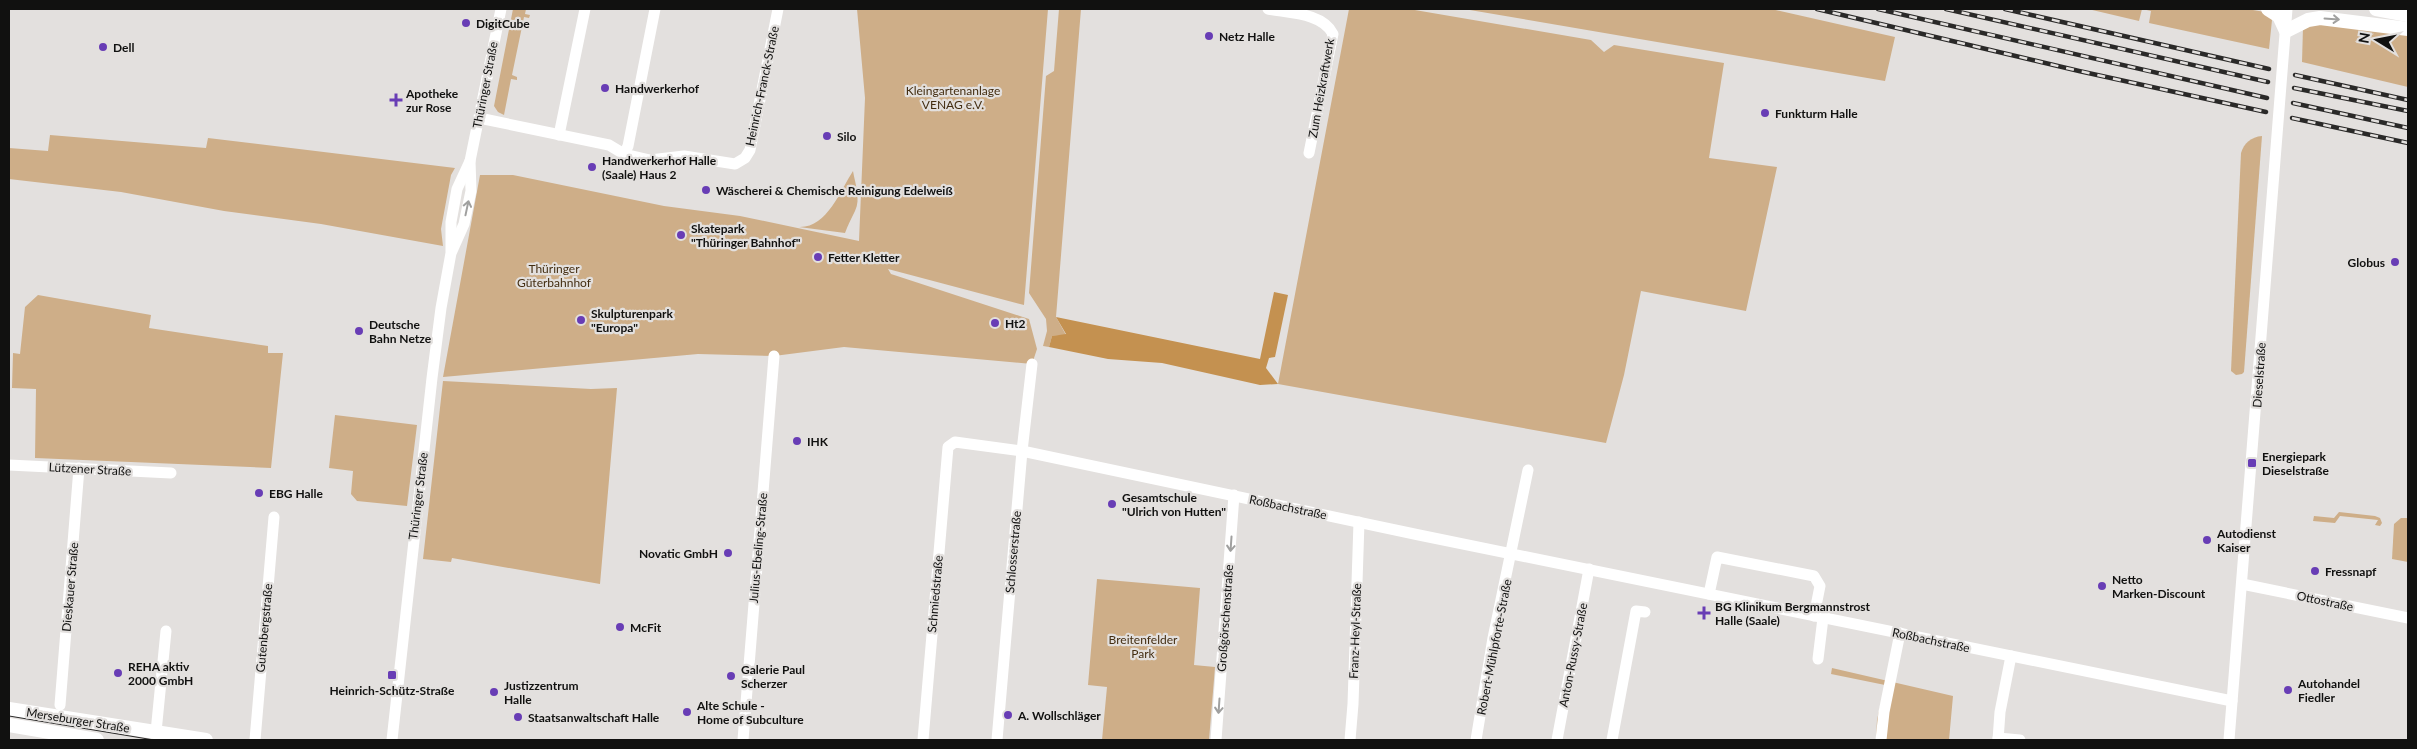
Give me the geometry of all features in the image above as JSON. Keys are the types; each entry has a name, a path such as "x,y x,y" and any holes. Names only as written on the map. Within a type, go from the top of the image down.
{"main road":[{"path":"2268,9 2279,16 2286,31 2308,20 2320,18 2408,30"},
{"path":"2376,9 2408,14"},
{"name":"Merseburger Straße","path":"9,709 206,740"},
{"name":"Merseburger Straße","path":"9,725 97,740"}],"street":[{"name":"Thüringer Straße","path":"392,740 441,308 451,253 464,224 471,191 470,161 501,9"},
{"path":"559,135 586,9"},
{"path":"624,154 628,146 655,9"},
{"name":"Heinrich-Franck-Straße","path":"478,118 609,145 624,154 657,160 684,156 729,165 735,164 745,158 750,150 778,9"},
{"name":"Zum Heizkraftwerk","path":"1268,9 1320,20 1328,25 1333,34 1309,153"},
{"name":"Dieselstraße","path":"2228,740 2287,9"},
{"name":"Julius-Ebeling-Straße","path":"743,740 774,356"},
{"name":"Schlosserstraße","path":"997,740 1022,451 1032,364"},
{"name":"Roßbachstraße","path":"948,447 955,442 1022,451 1818,617 2232,701"},
{"name":"Schmiedstraße","path":"923,740 948,447"},
{"name":"Lützener Straße","path":"9,466 171,472"},
{"name":"Dieskauer Straße","path":"60,705 79,468"},
{"path":"1512,553 1528,470"},
{"name":"Großgörschenstraße","path":"1216,740 1234,495"},
{"name":"Gutenbergstraße","path":"255,740 274,517"},
{"name":"Franz-Heyl-Straße","path":"1350,740 1353,704 1359,522"},
{"name":"Robert-Mühlpforte-Straße","path":"1476,740 1494,638 1512,553"},
{"path":"1709,594 1718,557 1814,576 1820,586 1818,659"},
{"name":"Anton-Russy-Straße","path":"1557,740 1589,569"},
{"name":"Ottostraße","path":"2242,584 2408,618"},
{"path":"1616,734 1636,611 1645,612"},
{"path":"156,732 166,631"},
{"path":"1881,740 1884,712 1900,633"},
{"path":"2011,656 2000,712 1998,739 2020,740"}],"green space":[{"path":"513,9 526,9 525,14 530,15 529,18 524,17 512,75 517,77 517,80 511,79 504,115 498,112 494,106"},
{"name":"Thüringer Güterbahnhof","path":"857,9 1048,9 1024,305 888,269 891,274 1029,319 1037,349 1032,364 844,347 774,356 698,354 443,377 480,175 513,175 664,206 740,216 859,241 865,98"},
{"path":"1059,9 1081,9 1056,317 1066,335 1052,336 1049,347 1043,346 1047,331 1046,319 1029,293 1046,76 1054,71"},
{"path":"1349,9 1409,9 1591,40 1604,52 1614,45 1724,63 1709,158 1777,167 1746,311 1641,291 1624,375 1606,443 1278,384"},
{"path":"1464,9 1771,9 1895,37 1885,81"},
{"path":"2088,9 2142,9 2139,21"},
{"path":"2142,9 2247,9 2265,12 2271,16 2272,20 2269,49 2149,23 2151,11"},
{"path":"2308,23 2408,33 2408,87 2302,62 2303,27"},
{"path":"50,135 206,148 208,138 455,168 451,175 441,229 443,246 321,224 224,211 121,192 9,179 9,148 48,151"},
{"path":"2262,136 2244,372 2236,375 2231,371 2241,153 2248,141"},
{"path":"853,171 858,201 845,233 799,227 809,226 825,215 838,198"},
{"path":"38,295 151,315 149,328 268,346 268,353 283,353 271,468 35,458 36,389 12,388 13,353 20,354 25,307"},
{"path":"443,381 591,389 617,388 600,584 452,558 451,562 423,559"},
{"path":"335,415 417,425 407,506 357,501 351,494 353,471 329,468"},
{"path":"2339,512 2375,516 2380,518 2382,523 2380,526 2375,525 2378,520 2340,516 2335,523 2313,521 2314,516 2334,518"},
{"path":"2401,518 2408,518 2408,562 2392,559 2394,524"},
{"name":"Breitenfelder Park","path":"1097,579 1200,588 1194,665 1215,667 1209,740 1102,740 1107,687 1088,685"},
{"path":"1832,668 1953,696 1949,740 1876,740 1877,720 1885,685 1831,674"}],"shaded area":[{"path":"1274,292 1288,295 1275,357 1269,358 1266,368 1278,384 1260,385 1162,363 1108,359 1049,347 1052,336 1066,334 1056,317 1260,359"}],"tram line":[{"path":"9,716 154,740"}],"railway":[{"path":"1817,9 2079,71 2266,112"},
{"path":"1878,9 2267,98"},
{"path":"1946,9 2268,82"},
{"path":"2005,9 2269,69"},
{"path":"2295,75 2408,100"},
{"path":"2294,88 2408,111"},
{"path":"2293,103 2408,128"},
{"path":"2292,118 2408,143"}],"place":[{"name":"DigitCube","path":"466,23"},
{"name":"Netz Halle","path":"1209,36"},
{"name":"Dell","path":"103,47"},
{"name":"Handwerkerhof","path":"605,88"},
{"name":"Apotheke zur Rose","path":"396,100"},
{"name":"Funkturm Halle","path":"1765,113"},
{"name":"Silo","path":"827,136"},
{"name":"Handwerkerhof Halle (Saale) Haus 2","path":"592,167"},
{"name":"Wäscherei & Chemische Reinigung Edelweiß","path":"706,190"},
{"name":"Skatepark \"Thüringer Bahnhof\"","path":"681,235"},
{"name":"Fetter Kletter","path":"818,257"},
{"name":"Globus","path":"2395,262"},
{"name":"Skulpturenpark \"Europa\"","path":"581,320"},
{"name":"Ht2","path":"995,323"},
{"name":"Deutsche Bahn Netze","path":"359,331"},
{"name":"IHK","path":"797,441"},
{"name":"Energiepark Dieselstraße","path":"2252,463"},
{"name":"EBG Halle","path":"259,493"},
{"name":"Gesamtschule \"Ulrich von Hutten\"","path":"1112,504"},
{"name":"Autodienst Kaiser","path":"2207,540"},
{"name":"Novatic GmbH","path":"728,553"},
{"name":"Fressnapf","path":"2315,571"},
{"name":"Netto Marken-Discount","path":"2102,586"},
{"name":"BG Klinikum Bergmannstrost Halle (Saale)","path":"1704,613"},
{"name":"McFit","path":"620,627"},
{"name":"REHA aktiv 2000 GmbH","path":"118,673"},
{"name":"Heinrich-Schütz-Straße","path":"392,675"},
{"name":"Galerie Paul Scherzer","path":"731,676"},
{"name":"Autohandel Fiedler","path":"2288,690"},
{"name":"Justizzentrum Halle","path":"494,692"},
{"name":"Alte Schule - Home of Subculture","path":"687,712"},
{"name":"A. Wollschläger","path":"1008,715"},
{"name":"Staatsanwaltschaft Halle","path":"518,717"}],"park label":[{"name":"Kleingartenanlage VENAG e.V.","path":"953,97"}]}
